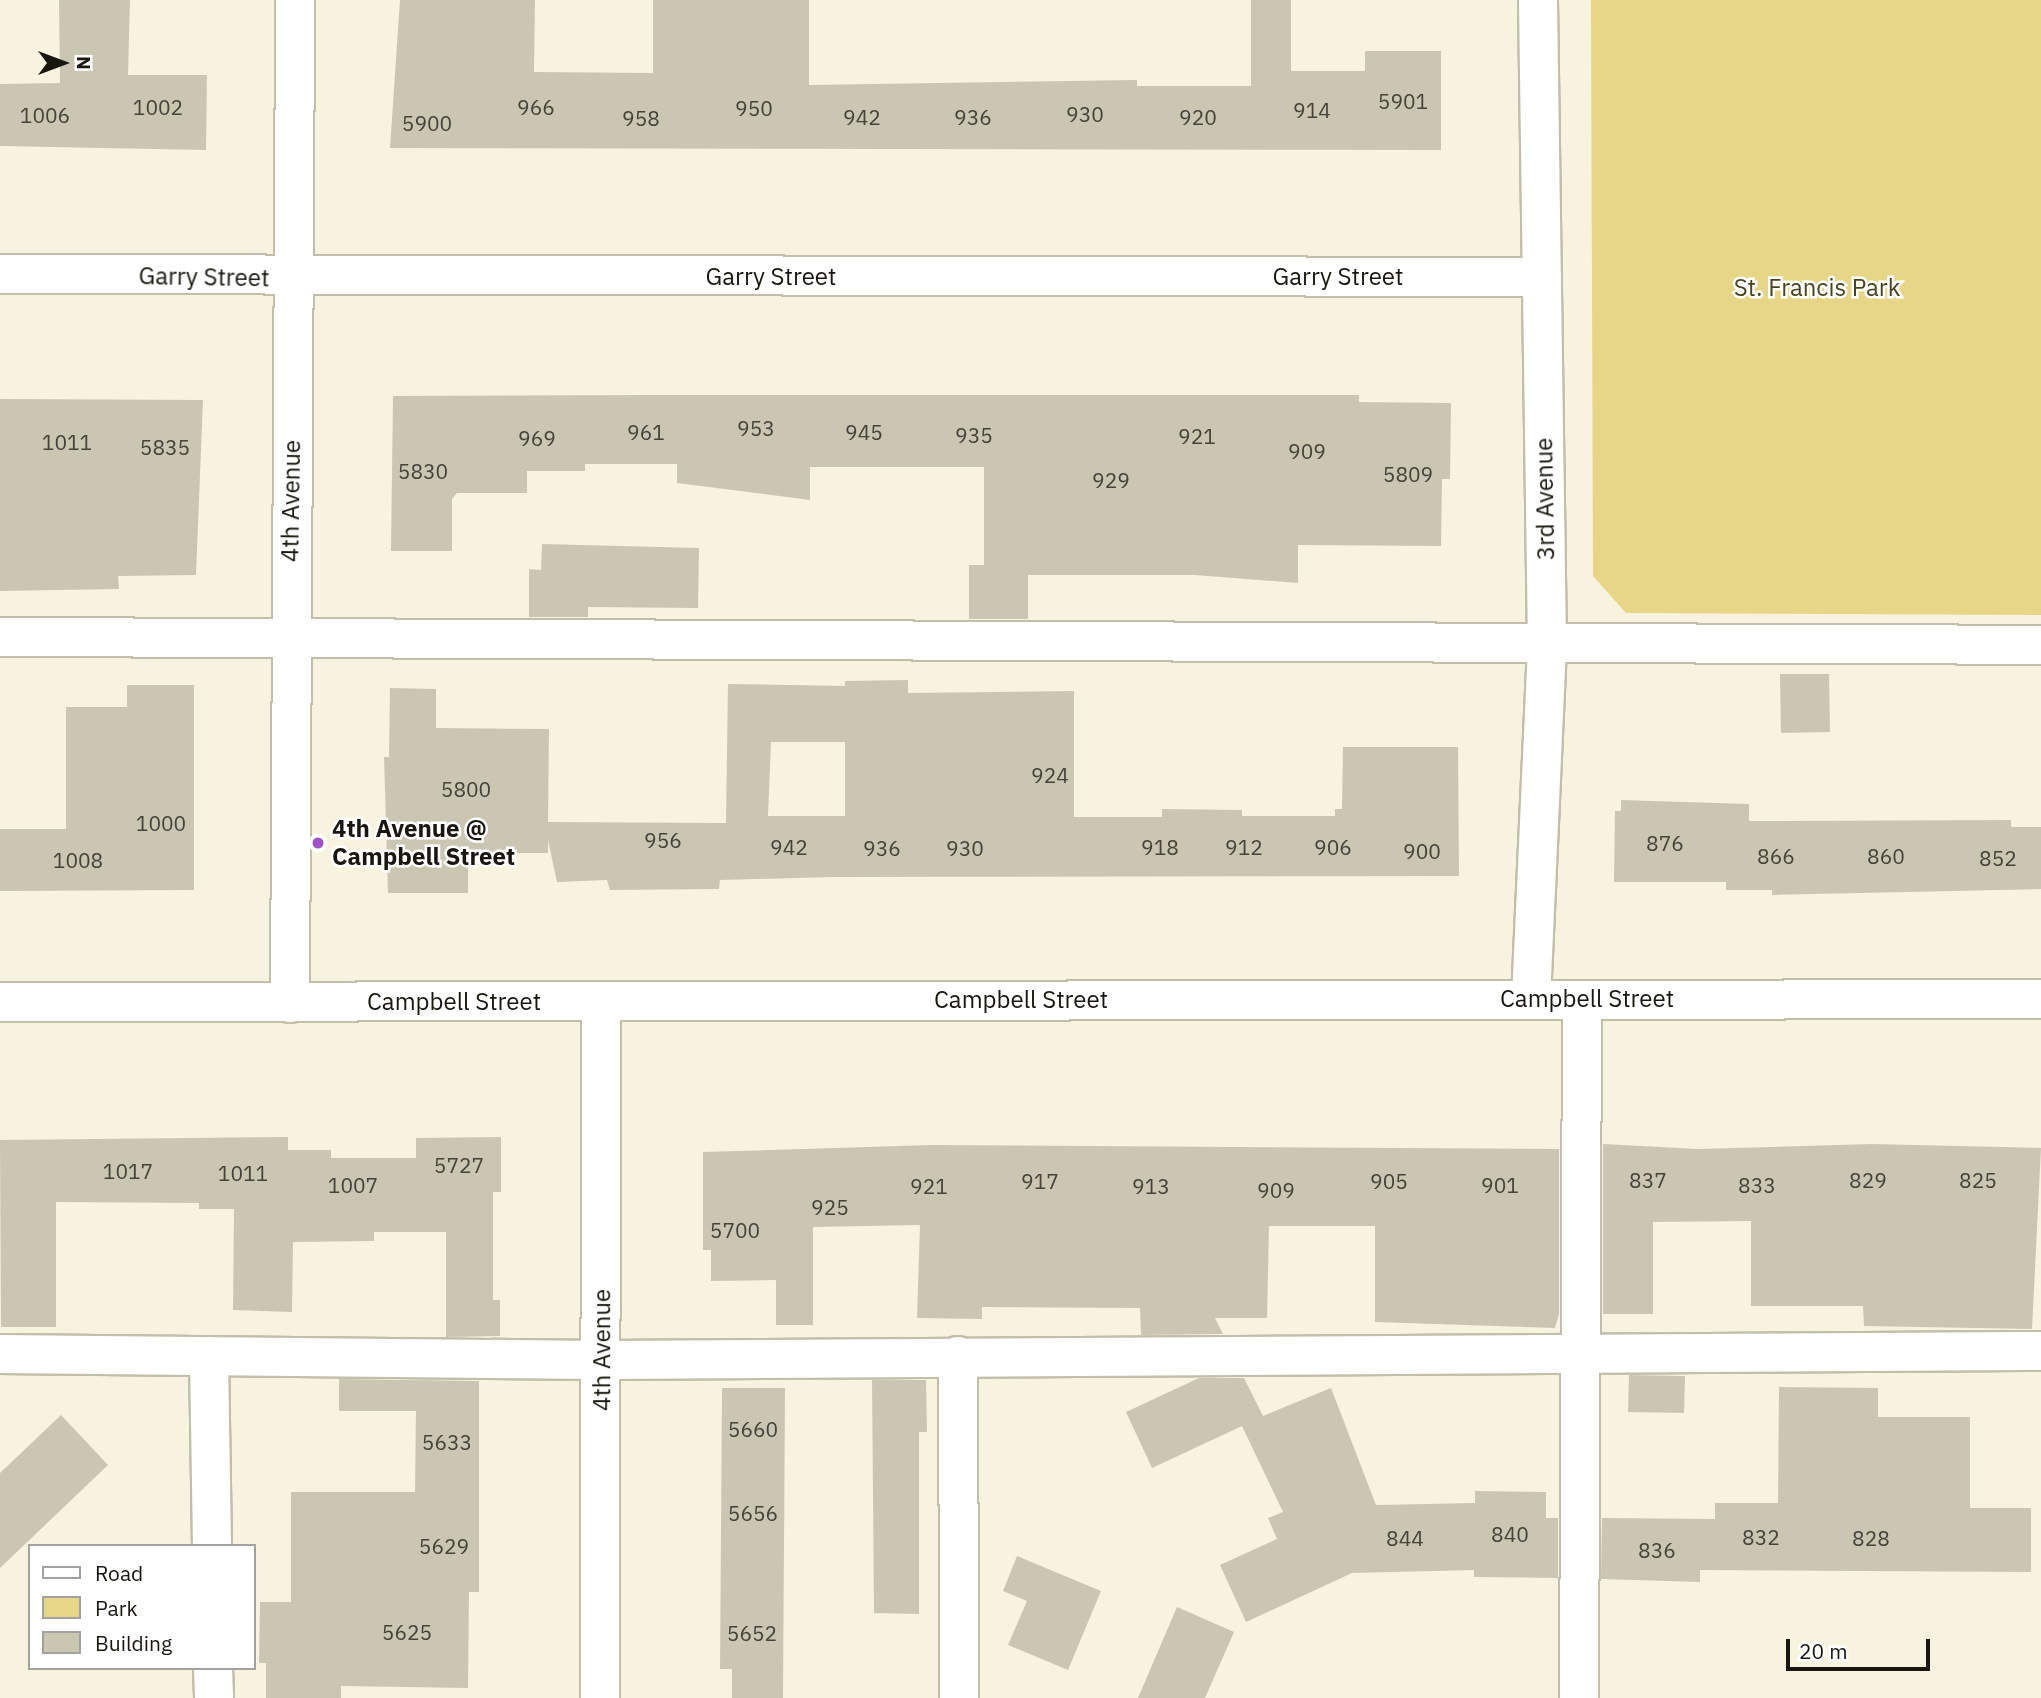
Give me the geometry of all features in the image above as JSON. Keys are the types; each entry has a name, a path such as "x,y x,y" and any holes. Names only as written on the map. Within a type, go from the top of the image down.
{"street":[{"name":"4th Avenue","path":"290,1003 289,636 295,0"},
{"name":"3rd Avenue","path":"1531,999 1547,646 1538,0"},
{"name":"Garry Street","path":"0,274 293,278 1542,276"},
{"path":"0,637 289,636 1547,646 2041,645"},
{"name":"Campbell Street","path":"0,1002 2041,999"},
{"path":"1579,1698 1582,1000"},
{"name":"4th Avenue","path":"600,1698 601,1001"},
{"path":"0,1354 602,1360 1580,1352 2041,1352"},
{"path":"209,1356 212,1544"},
{"path":"958,1356 959,1698"},
{"path":"213,1670 214,1698"}],"green space":[{"name":"St. Francis Park","path":"1591,0 2041,0 2041,615 1626,613 1593,576"}],"building":[{"path":"59,0 130,0 128,75 207,75 206,150 0,146 0,84 60,83"},
{"path":"400,0 535,0 534,72 653,73 653,0 809,0 809,85 1137,80 1137,86 1251,86 1251,0 1291,0 1291,71 1365,71 1365,51 1441,51 1441,150 390,148"},
{"path":"1359,395 1359,402 1451,403 1450,479 1442,479 1441,546 1298,545 1298,583 1195,575 1028,575 1028,619 969,619 969,565 984,565 984,467 810,467 810,500 677,483 677,464 585,464 585,471 527,471 527,493 457,493 452,499 452,551 391,551 393,396"},
{"path":"0,399 203,400 196,575 118,576 119,589 0,591"},
{"path":"542,544 699,548 698,608 588,607 588,617 529,617 529,569 541,570"},
{"path":"1780,674 1829,674 1830,732 1781,733"},
{"path":"908,680 908,693 1074,691 1074,817 1162,817 1162,809 1242,810 1242,816 1335,816 1335,809 1342,809 1343,747 1458,747 1459,876 832,877 720,880 719,889 610,890 607,880 557,882 548,840 548,853 468,853 468,893 388,893 384,757 389,757 390,688 436,689 436,728 549,729 548,822 726,823 728,684 845,686 845,681","holes":["771,742 845,742 845,816 768,816"]},
{"path":"127,685 194,685 194,890 0,891 0,829 66,829 66,707 127,707"},
{"path":"1621,800 1749,804 1749,821 2011,820 2011,827 2041,827 2041,889 1772,895 1772,890 1726,890 1726,882 1614,882 1615,811 1621,811"},
{"path":"288,1137 288,1150 331,1150 331,1158 416,1158 416,1138 501,1137 501,1192 493,1192 493,1300 500,1300 500,1336 446,1337 446,1232 374,1232 374,1241 293,1242 292,1312 233,1310 234,1209 199,1209 199,1203 56,1202 56,1327 1,1327 0,1140"},
{"path":"1603,1144 1698,1149 1872,1144 2041,1148 2032,1329 1864,1326 1863,1306 1751,1306 1751,1221 1653,1222 1653,1314 1603,1314"},
{"path":"931,1145 1559,1149 1559,1314 1555,1328 1375,1322 1375,1226 1269,1226 1267,1318 1215,1318 1223,1334 1141,1335 1140,1308 982,1307 982,1319 917,1318 920,1225 813,1227 813,1325 776,1325 776,1280 711,1281 711,1250 703,1250 703,1152"},
{"path":"1629,1375 1685,1376 1684,1413 1628,1412"},
{"path":"1199,1378 1244,1378 1263,1416 1331,1388 1376,1505 1475,1503 1475,1491 1546,1492 1546,1518 1558,1518 1558,1578 1474,1577 1474,1570 1352,1573 1246,1622 1220,1565 1277,1539 1268,1518 1283,1512 1242,1426 1152,1468 1126,1412"},
{"path":"339,1379 479,1381 479,1592 469,1592 468,1688 341,1686 341,1698 266,1698 266,1663 259,1663 260,1602 291,1602 291,1492 415,1492 416,1411 339,1411"},
{"path":"872,1380 926,1380 927,1432 919,1432 919,1614 874,1613"},
{"path":"1779,1387 1878,1388 1878,1417 1970,1417 1970,1508 2031,1508 2031,1572 1700,1570 1700,1582 1601,1579 1602,1518 1715,1519 1715,1503 1778,1503"},
{"path":"722,1388 785,1388 783,1698 732,1698 732,1669 720,1669"},
{"path":"61,1415 108,1465 0,1568 0,1473"},
{"path":"1017,1556 1101,1591 1068,1670 1008,1645 1027,1601 1003,1591"},
{"path":"1177,1607 1234,1632 1205,1698 1138,1698"}],"place":[{"name":"4th Avenue @ Campbell Street","path":"318,843"}]}
